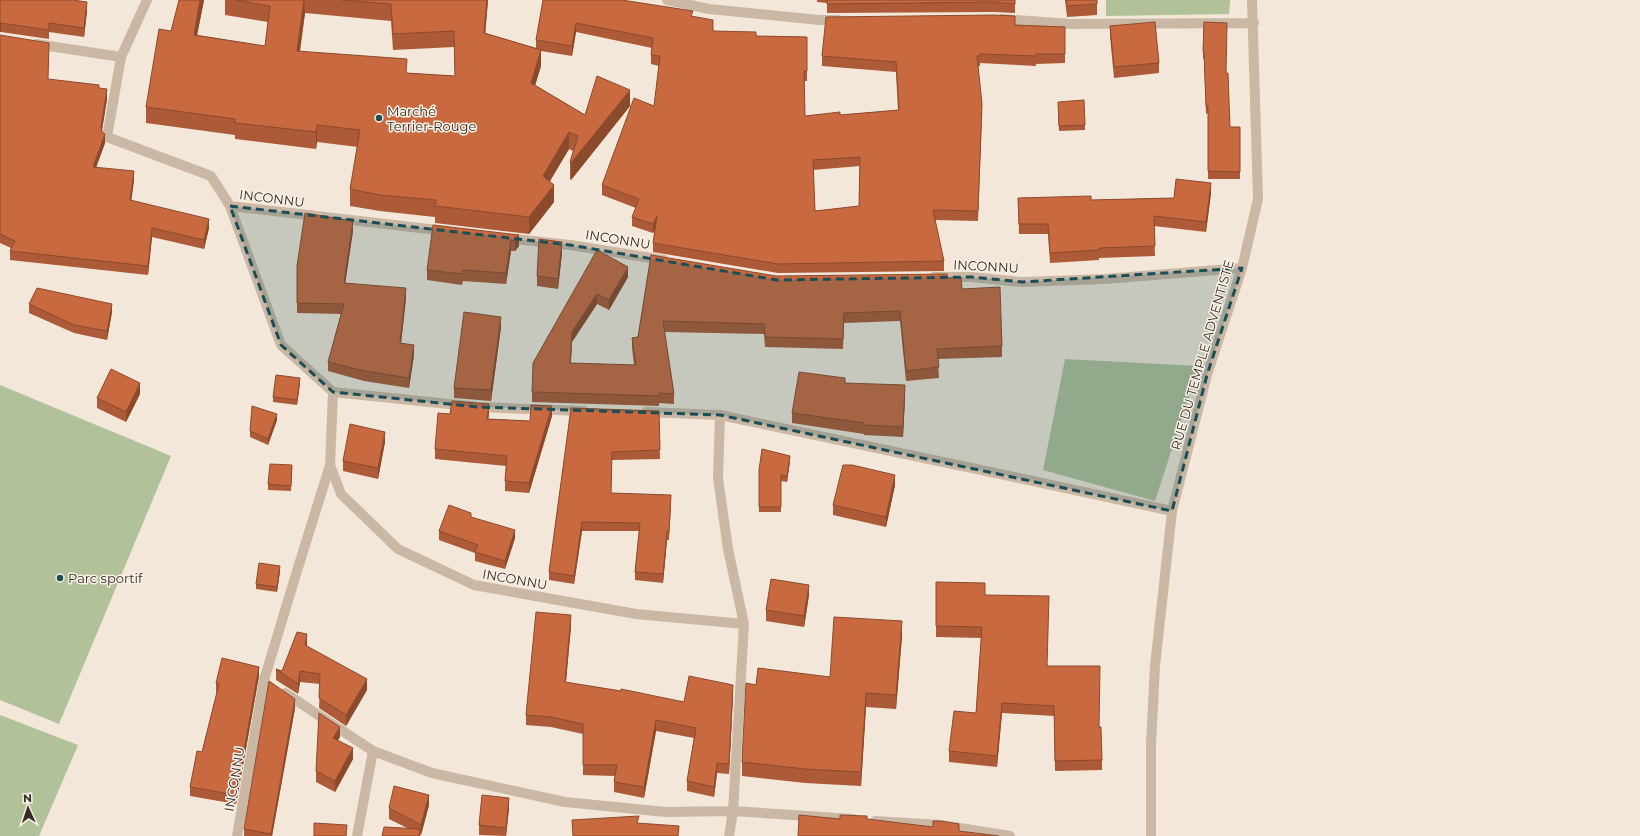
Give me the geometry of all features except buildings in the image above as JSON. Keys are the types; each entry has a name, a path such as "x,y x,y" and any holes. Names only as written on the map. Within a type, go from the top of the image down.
{"street":[{"name":"INCONNU","path":"147,0 121,57 107,137 211,176 230,206 281,345 333,392 330,465 296,570 237,836"},
{"path":"667,0 710,4 819,20 851,20"},
{"name":"RUE DU TEMPLE ADVENTISTE","path":"1151,836 1151,745 1155,666 1172,511 1207,375 1242,268 1258,199 1254,23 1252,0"},
{"path":"994,18 1071,24 1254,23"},
{"path":"23,42 121,57"},
{"name":"INCONNU","path":"230,206 459,232"},
{"name":"INCONNU","path":"499,237 570,245 674,262"},
{"name":"INCONNU","path":"924,278 971,277 1022,282 1105,279 1242,268"},
{"path":"333,392 478,407 598,411"},
{"path":"634,412 720,415 1005,474 1172,511"},
{"path":"720,415 718,478 728,549 744,624 733,810 729,836"},
{"name":"INCONNU","path":"330,465 341,494 398,549 474,585 636,614 744,624"},
{"path":"271,684 374,751 432,773 565,802 666,812 733,810 941,825 1010,836"},
{"path":"358,836 374,751"}],"highlighted area":[{"path":"230,206 570,245 777,280 971,277 1022,282 1242,268 1207,375 1172,511 720,415 478,407 333,392 281,345"}],"green space":[{"path":"1106,0 1230,0 1229,14 1106,16"},
{"path":"1065,359 1199,366 1155,501 1043,470"},
{"name":"Parc sportif","path":"0,385 171,456 59,724 0,700"},
{"path":"0,715 78,745 39,836 0,836"}],"place":[{"name":"Marché Terrier-Rouge","path":"379,118"},
{"name":"Parc sportif","path":"60,578"}]}
